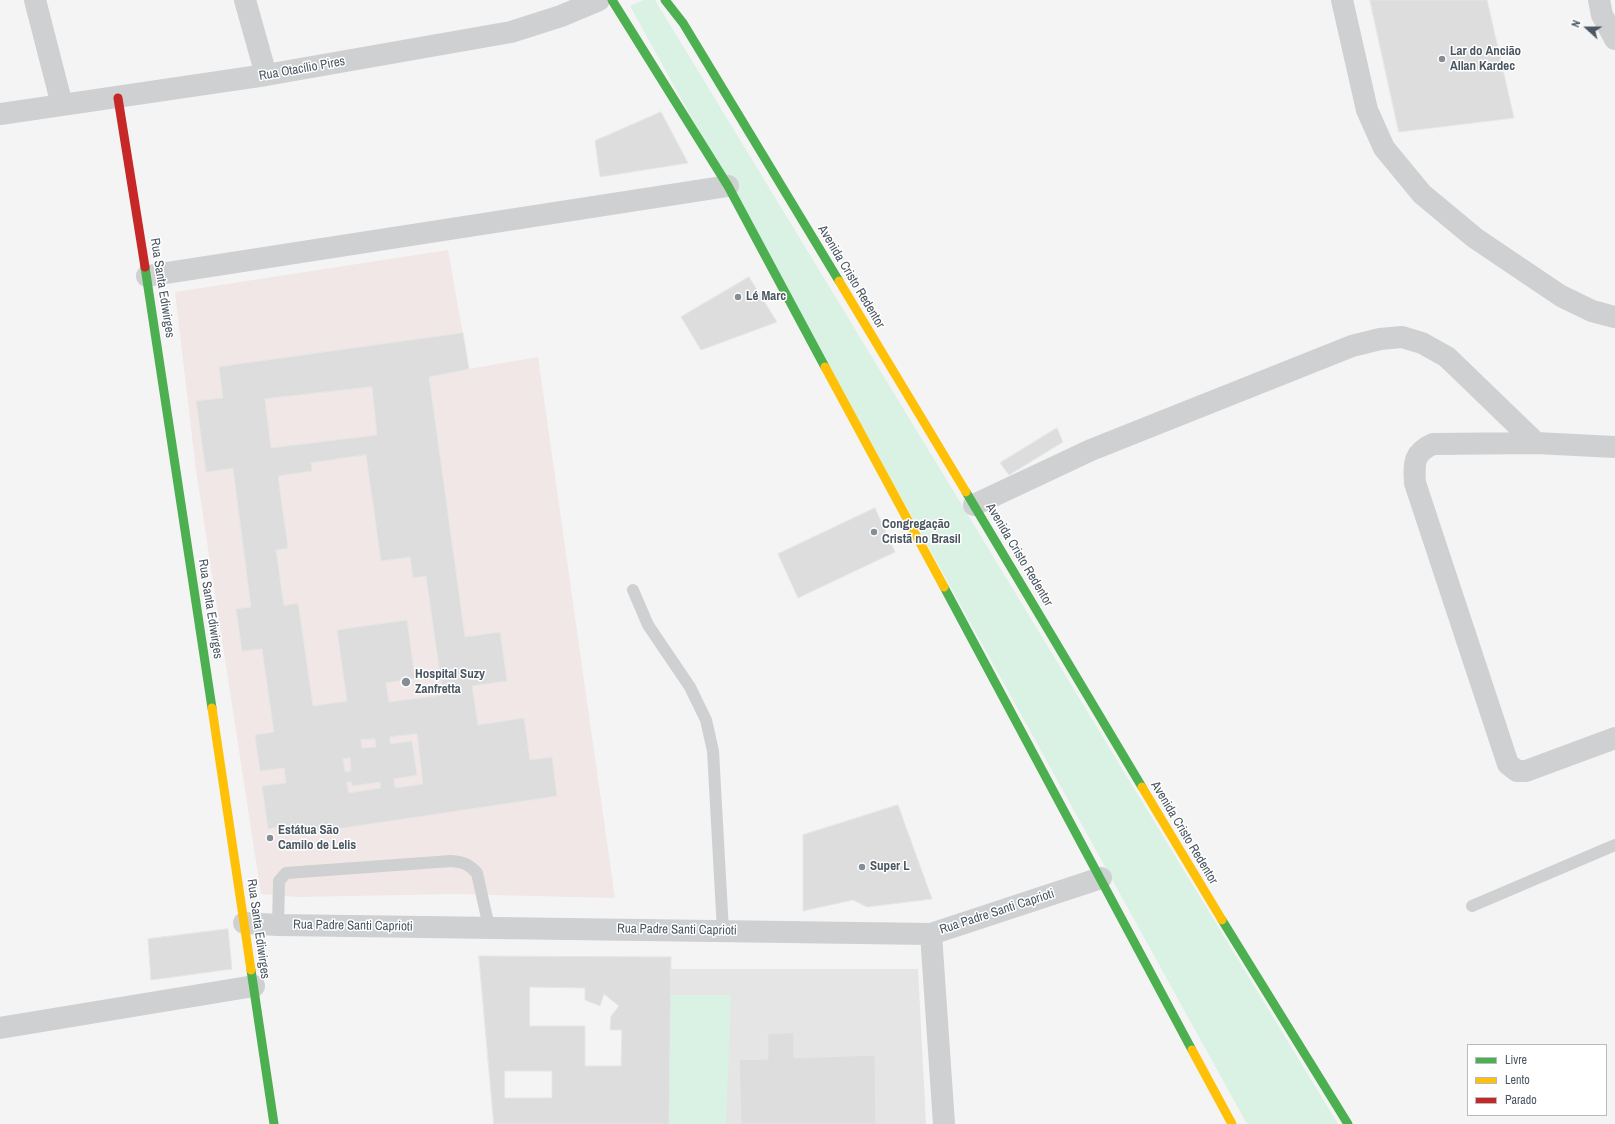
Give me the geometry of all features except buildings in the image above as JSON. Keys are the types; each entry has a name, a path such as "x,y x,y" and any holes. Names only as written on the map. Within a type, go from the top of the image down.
{"main road":[{"path":"612,0 728,186 1232,1124"},
{"name":"Avenida Cristo Redentor","path":"665,0 687,30 974,505 1238,948 1348,1124"},
{"name":"Rua Santa Ediwirges","path":"118,98 147,276 274,1124"}],"street":[{"path":"35,0 62,105"},
{"path":"245,0 266,75"},
{"name":"Rua Otacílio Pires","path":"0,114 118,98 266,75 510,32 561,16 599,0"},
{"path":"1342,0 1366,110 1384,148 1422,194 1475,238 1561,296 1592,310 1615,317"},
{"path":"1599,0 1602,16 1615,39"},
{"path":"147,276 728,186"},
{"path":"974,505 1091,450 1352,346 1380,339 1402,337 1422,343 1447,357 1536,443"},
{"path":"1615,447 1536,443 1434,444 1424,448 1417,456 1414,465 1415,483 1508,764 1517,771 1526,771 1615,738"},
{"name":"Rua Padre Santi Caprioti","path":"244,923 278,925 931,934 1101,878"},
{"path":"931,934 944,1124"},
{"path":"0,1028 254,986"}],"lane":[{"path":"633,590 648,625 690,687 706,720 713,751 723,931"},
{"path":"1472,906 1615,845"},
{"path":"278,925 279,881 286,872 452,861 463,862 471,866 477,873 489,927"}],"shaded area":[{"name":"Hospital Suzy Zanfretta","path":"448,250 469,369 538,357 615,898 455,894 297,897 261,894 196,470 175,292"},
{"path":"671,969 918,969 926,1124 669,1124"}],"green space":[{"path":"644,0 655,0 1338,1124 1247,1124 630,6"},
{"path":"670,995 731,995 726,1124 669,1124"}],"traffic: fast":[{"path":"612,0 728,186 825,367"},
{"path":"665,0 683,23 839,281"},
{"path":"145,267 212,708"},
{"path":"966,492 1142,787"},
{"path":"944,587 1192,1050"},
{"path":"1222,920 1348,1124"},
{"path":"251,970 274,1124"}],"traffic: slow":[{"path":"839,281 966,492"},
{"path":"825,367 944,587"},
{"path":"212,708 251,970"},
{"path":"1142,787 1222,920"},
{"path":"1192,1050 1232,1124"}],"traffic: jam":[{"path":"118,98 145,267"}],"place":[{"name":"Lar do Ancião Allan Kardec","path":"1442,59"},
{"name":"Lé Marc","path":"738,297"},
{"name":"Congregação Cristã no Brasil","path":"874,532"},
{"name":"Hospital Suzy Zanfretta","path":"406,682"},
{"name":"Estátua São Camilo de Lelis","path":"270,838"},
{"name":"Super L","path":"862,867"}]}
